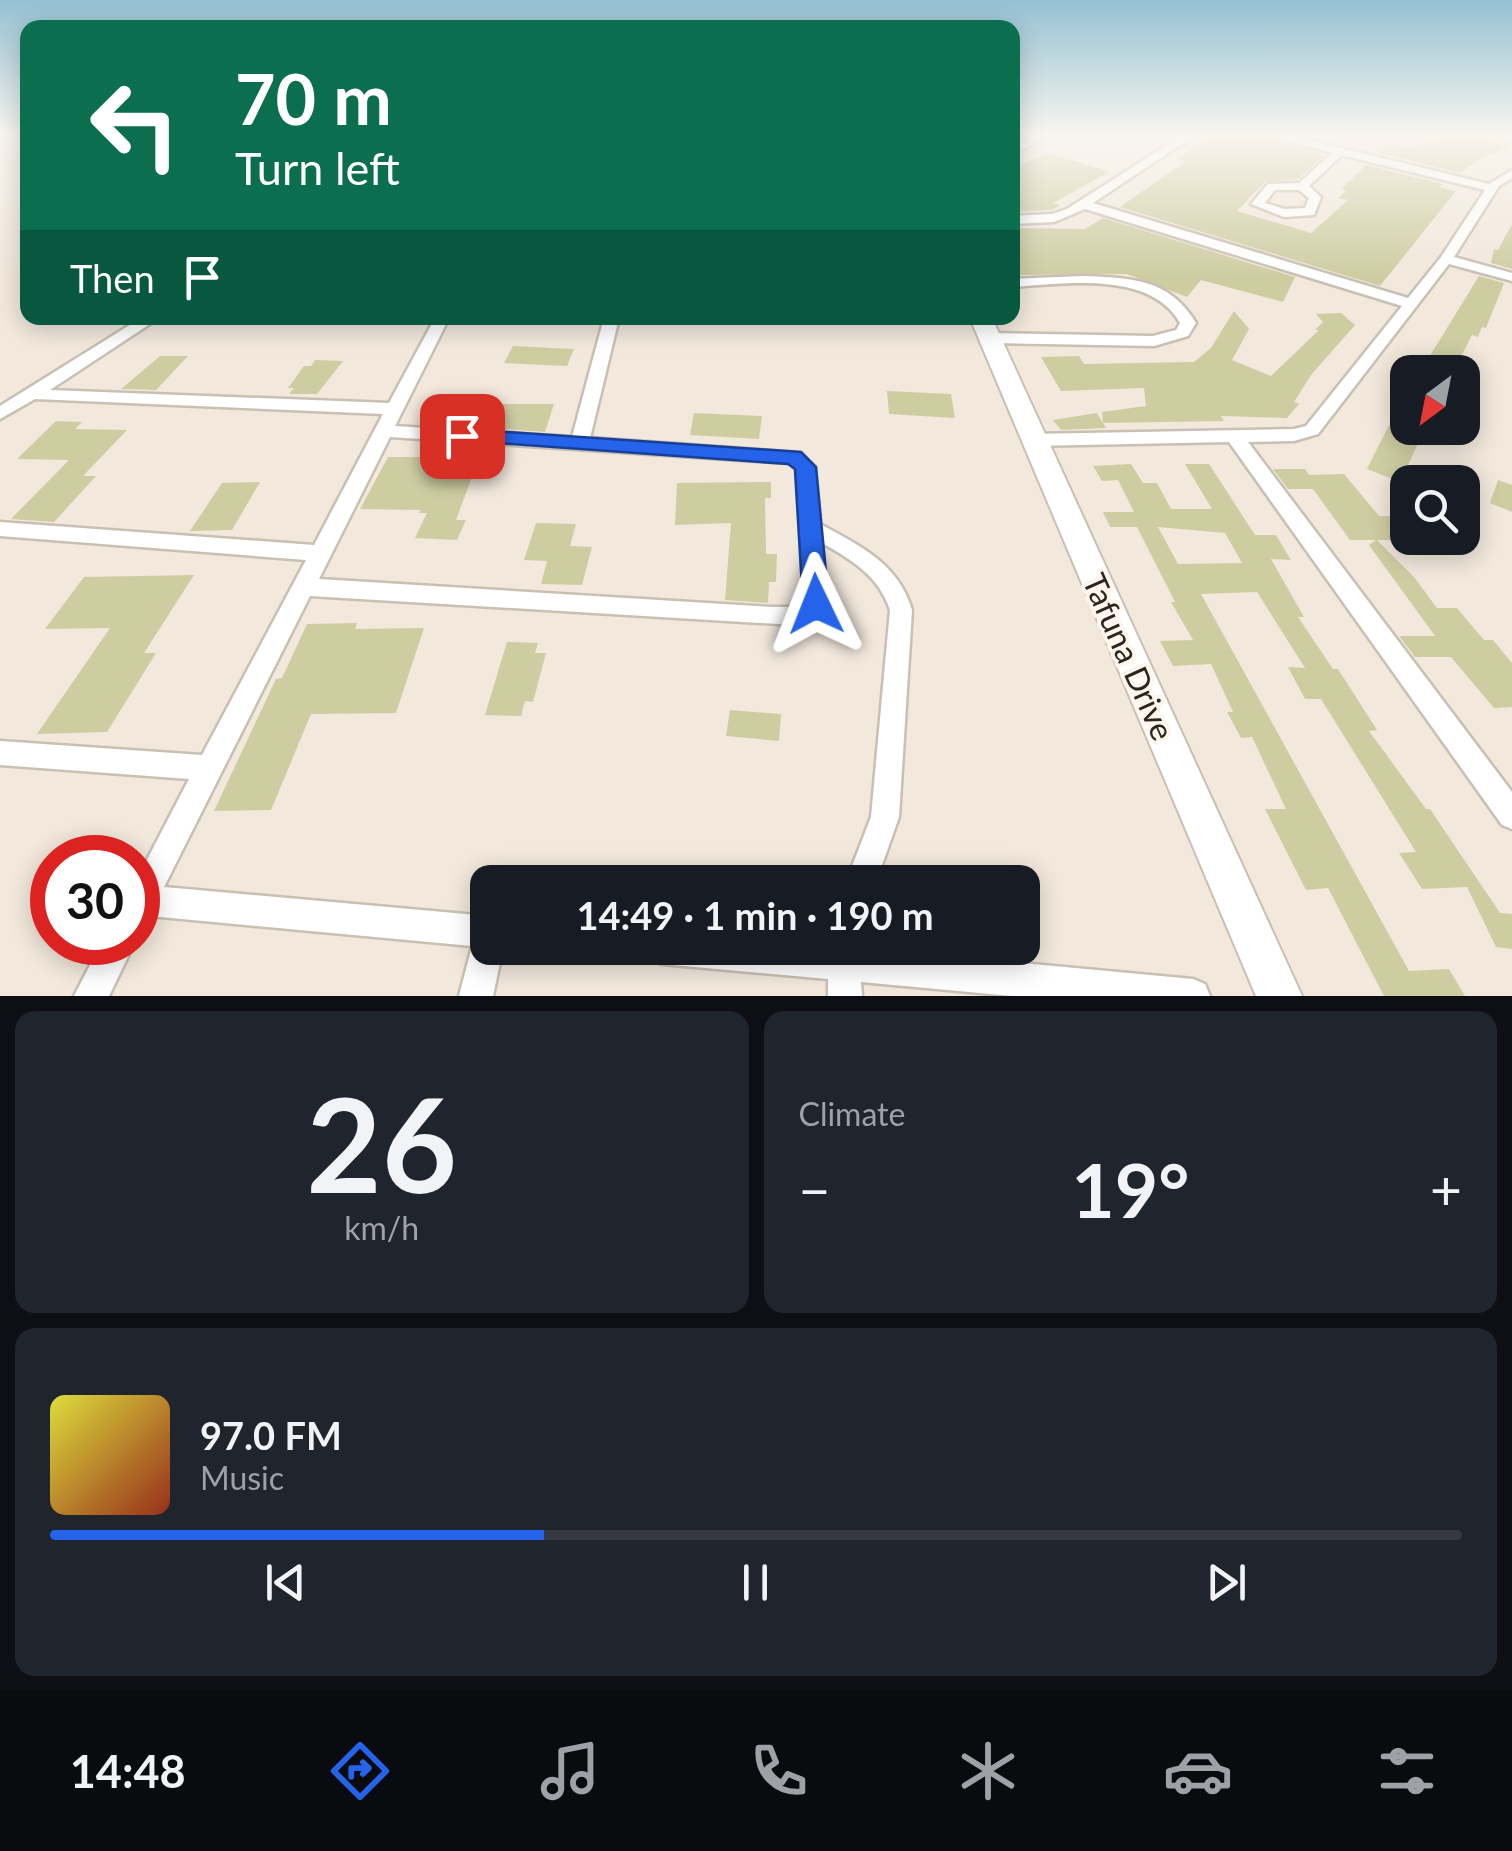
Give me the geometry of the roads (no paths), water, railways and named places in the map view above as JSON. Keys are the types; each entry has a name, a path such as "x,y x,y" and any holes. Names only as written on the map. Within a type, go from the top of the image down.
{"main road":[{"name":"Tafuna Drive","path":"986,328 1279,996"}],"street":[{"path":"1020,220 1054,218 1116,182"},
{"path":"1302,186 1306,182"},
{"path":"1032,440 1294,435 1312,430 1502,182"},
{"path":"1082,204 1412,304"},
{"path":"1446,258 1512,277"},
{"path":"986,328 1154,340 1182,333 1188,323 1185,312 1172,300 1134,286 1096,280 1020,283"},
{"path":"0,414 140,325"},
{"path":"160,864 438,325"},
{"path":"580,442 610,325"},
{"path":"32,394 394,409"},
{"path":"303,587 795,616 816,604 806,467 794,457 384,431"},
{"path":"1233,434 1512,815"},
{"path":"811,528 888,576 898,592 901,610 885,817 867,865"},
{"path":"0,529 320,553"},
{"path":"0,753 210,768"},
{"path":"160,906 470,931"},
{"path":"92,996 108,965"},
{"path":"476,996 483,965"},
{"path":"809,965 1193,996"}]}
